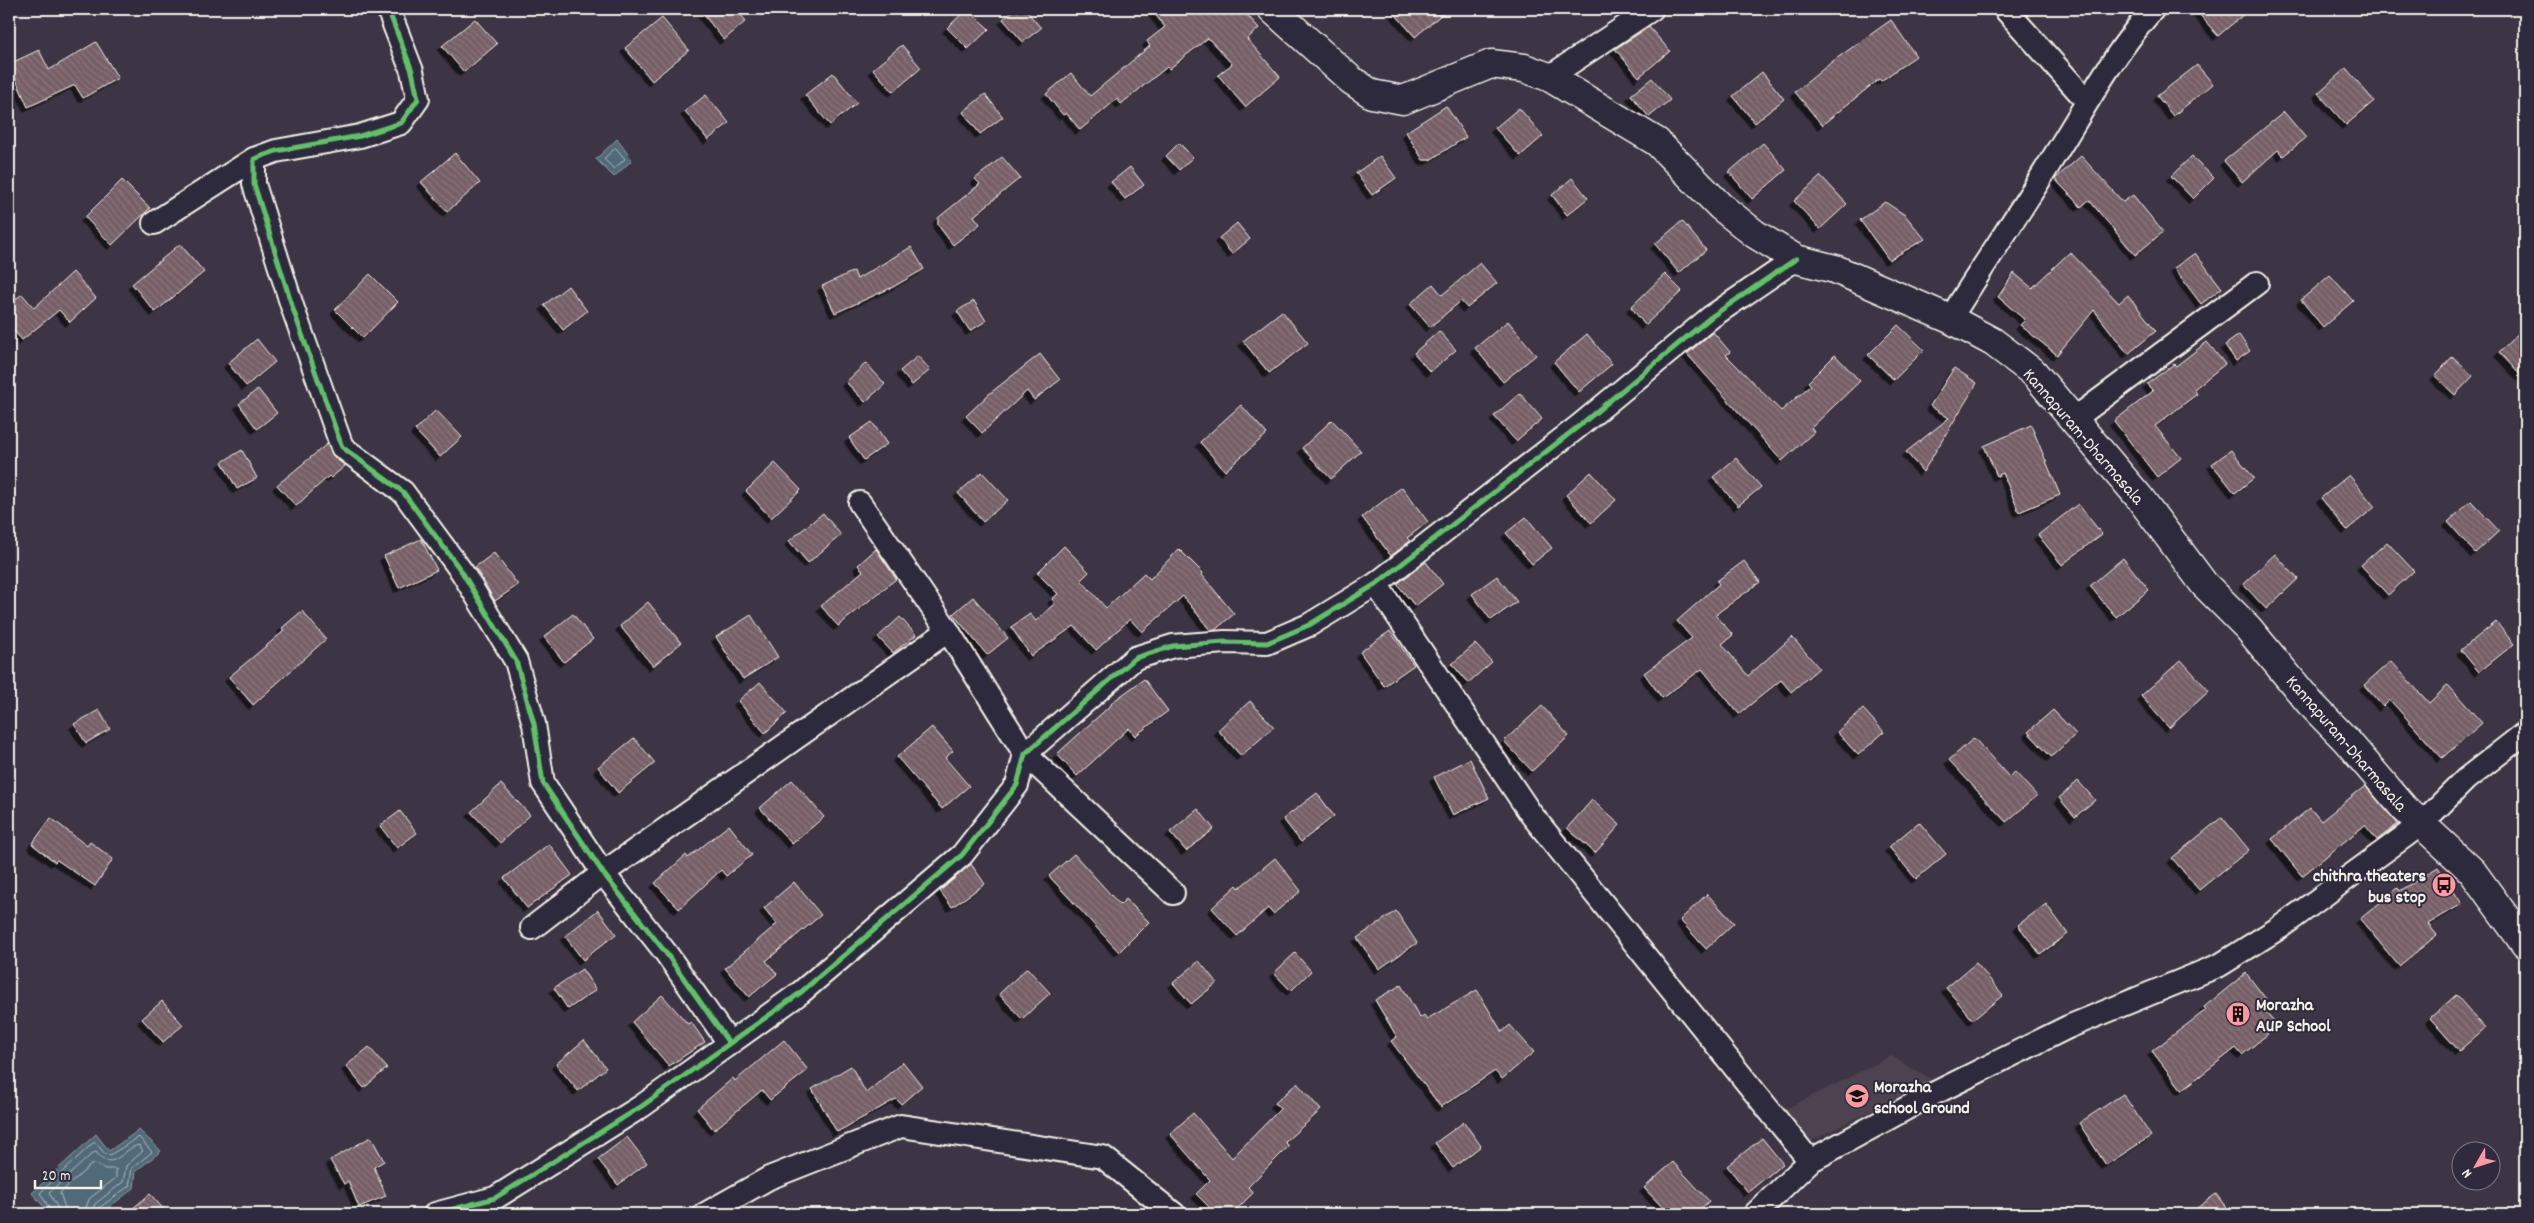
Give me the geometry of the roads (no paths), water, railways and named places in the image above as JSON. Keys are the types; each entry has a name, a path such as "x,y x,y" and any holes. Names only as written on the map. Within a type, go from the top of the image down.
{"main road":[{"name":"Kannapuram-Dharmasala","path":"1272,9 1351,80 1372,94 1403,100 1491,64 1524,68 1549,77 1657,142 1720,206 1755,234 1796,259 1835,268 1950,319 1993,342 2034,373 2139,496 2204,584 2248,628 2310,703 2346,740 2420,825 2472,871 2525,944"}],"street":[{"path":"154,223 254,159 276,151 360,136 401,123 418,99 412,71 388,9"},
{"path":"1549,77 1652,9"},
{"path":"2005,9 2087,101"},
{"path":"1950,319 2102,75 2153,9"},
{"path":"254,159 254,184 317,380 342,447 403,492 462,572 516,661 534,724 543,783 602,873 666,953 729,1044"},
{"path":"435,1214 498,1206 800,993 962,854 1017,785 1025,754 1135,658 1173,646 1225,642 1266,643 1308,625 1376,584 1579,426 1711,318 1796,259"},
{"path":"2074,419 2257,283"},
{"path":"860,503 948,631 1025,754 1173,893"},
{"path":"1376,584 1531,814 1810,1161"},
{"path":"532,928 602,873 948,631"},
{"path":"1755,1214 1810,1161 1928,1097 2068,1027 2220,965 2279,928 2420,825 2466,779 2525,733"},
{"path":"705,1214 769,1178 901,1126 1103,1157 1174,1214"}],"water":[{"path":"617,139 632,160 614,177 596,159"},
{"path":"139,1130 161,1151 136,1171 134,1188 100,1214 50,1214 32,1193 96,1134 109,1151"}],"place":[{"name":"chithra theaters bus stop","path":"2444,885"},
{"name":"Morazha AUP School","path":"2238,1014"},
{"name":"Morazha school Ground","path":"1857,1096"}]}
